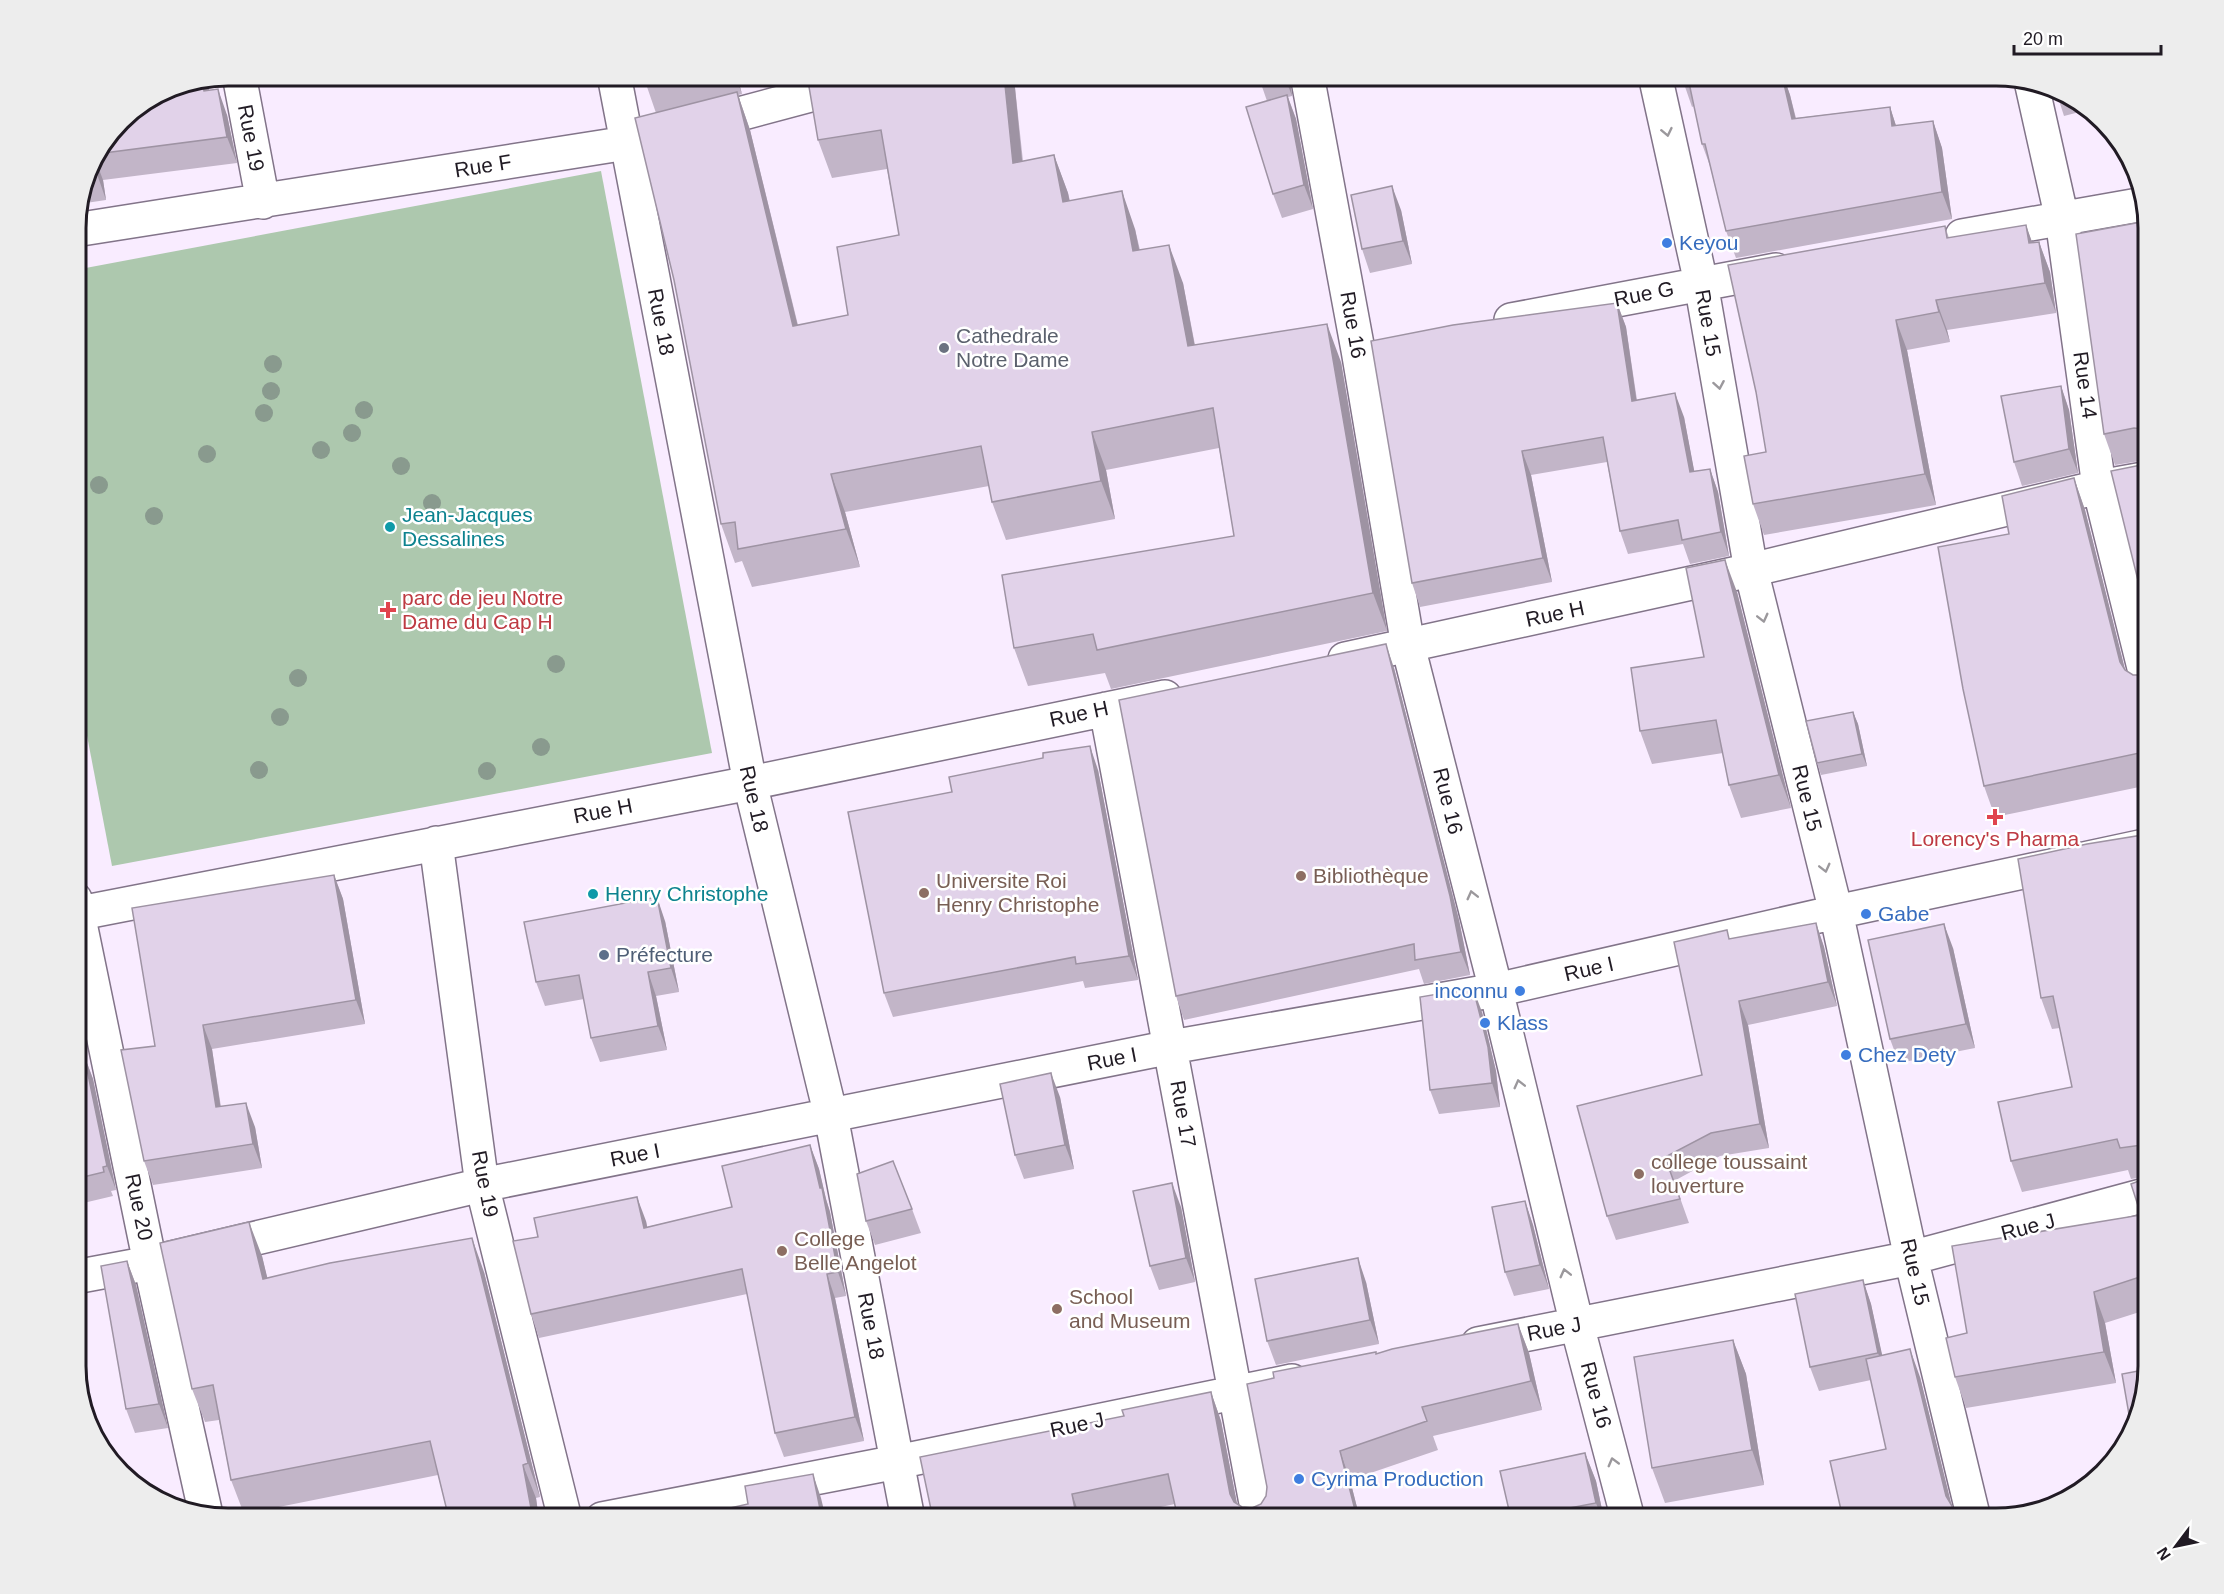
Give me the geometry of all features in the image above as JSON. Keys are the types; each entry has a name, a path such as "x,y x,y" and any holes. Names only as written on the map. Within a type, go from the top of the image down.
{"street":[{"name":"Rue 19","path":"241,86 263,202"},
{"name":"Rue 18","path":"616,86 750,783 831,1116 906,1508"},
{"name":"Rue F","path":"86,228 627,143 844,86"},
{"name":"Rue 16","path":"1309,86 1358,350 1408,646 1496,990 1577,1325 1625,1508"},
{"name":"Rue 15","path":"1657,86 1701,283 1751,570 1836,912 1911,1258 1971,1508"},
{"name":"Rue 14","path":"2033,91 2062,219 2098,487 2138,645"},
{"path":"1934,242 2136,205"},
{"name":"Rue G","path":"1484,325 1806,264"},
{"path":"1358,350 1392,343"},
{"name":"Rue H","path":"1316,665 1751,570 2098,487 2138,480"},
{"name":"Rue H","path":"86,907 750,783 1199,689"},
{"name":"Rue 17","path":"1106,709 1257,1508"},
{"name":"Rue 19","path":"436,843 482,1185 562,1508"},
{"name":"Rue I","path":"86,1275 150,1263 482,1185 1171,1047 1496,990 1836,912 2138,847"},
{"name":"Rue 20","path":"86,957 204,1506"},
{"name":"Rue J","path":"1452,1349 1911,1258 2138,1197"},
{"name":"Rue J","path":"659,1508 1326,1374"}],"green space":[{"path":"601,171 712,753 112,866 86,730 86,268"}],"building":[{"path":"809,86 1005,86 1013,163 1054,155 1063,202 1122,191 1133,251 1169,245 1188,346 1327,324 1373,593 1097,650 1093,634 1014,648 1002,575 1234,536 1213,408 1092,432 1101,481 992,502 981,446 831,474 846,529 738,549 735,522 721,524 674,280 635,118 737,92 793,326 848,315 837,247 899,235 881,130 818,140"},
{"path":"1690,86 1784,86 1792,119 1890,107 1892,126 1933,121 1942,192 1726,231 1705,144 1702,144"},
{"path":"200,88 203,88 204,91 218,89 227,137 107,153 127,127 149,109 173,96"},
{"path":"1287,95 1304,185 1273,194 1246,107"},
{"path":"1392,186 1403,241 1362,249 1351,195"},
{"path":"2138,223 2138,428 2104,434 2076,234"},
{"path":"2026,225 2029,243 2039,242 2045,283 1936,300 1939,312 1896,320 1925,474 1753,504 1744,456 1766,452 1756,392 1728,265 1945,226 1947,238"},
{"path":"1617,303 1632,401 1675,393 1690,472 1710,469 1721,532 1682,540 1678,520 1620,531 1603,437 1522,451 1543,558 1412,583 1371,341 1453,325"},
{"path":"2061,386 2069,449 2014,462 2001,396"},
{"path":"2138,466 2138,580 2111,471"},
{"path":"2074,478 2120,662 2125,670 2138,675 2138,753 1984,786 1963,689 1938,547 2009,534 2002,496"},
{"path":"1725,560 1779,775 1729,785 1716,720 1640,731 1631,668 1704,657 1686,568"},
{"path":"1386,644 1450,896 1461,952 1415,960 1414,944 1176,996 1119,700"},
{"path":"1853,712 1862,754 1817,763 1806,721"},
{"path":"1090,746 1129,956 1076,964 1075,957 884,993 848,812 952,792 949,777 1043,758 1043,753"},
{"path":"2138,836 2138,1146 2120,1148 2117,1139 2011,1161 1998,1102 2072,1087 2053,996 2041,998 2018,859"},
{"path":"334,875 356,1000 203,1025 216,1107 246,1103 253,1144 144,1161 121,1050 155,1046 132,908"},
{"path":"657,897 671,968 648,972 658,1026 591,1038 579,975 536,982 524,922"},
{"path":"1816,923 1828,982 1739,1001 1760,1124 1711,1133 1665,1157 1680,1199 1607,1216 1577,1106 1702,1075 1674,942 1727,930 1729,939"},
{"path":"1944,924 1966,1024 1890,1039 1868,940"},
{"path":"1473,988 1488,1047 1492,1083 1430,1090 1420,997"},
{"path":"86,1065 107,1166 103,1167 104,1172 86,1176"},
{"path":"1051,1073 1065,1145 1015,1155 1000,1084"},
{"path":"810,1145 820,1188 822,1188 838,1272 827,1274 855,1417 775,1433 742,1269 531,1314 513,1241 538,1237 534,1218 637,1197 644,1228 732,1207 722,1166"},
{"path":"893,1161 912,1209 866,1221 857,1174"},
{"path":"2138,1181 2138,1206 2131,1184"},
{"path":"1172,1183 1186,1258 1150,1266 1133,1191"},
{"path":"1525,1201 1540,1265 1505,1272 1492,1207"},
{"path":"2138,1215 2138,1278 2094,1292 2104,1352 1955,1377 1946,1338 1967,1333 1952,1246"},
{"path":"249,1222 263,1279 330,1263 472,1238 528,1463 523,1465 531,1508 446,1508 430,1441 231,1480 213,1385 192,1389 160,1243"},
{"path":"1358,1258 1370,1320 1267,1341 1255,1279"},
{"path":"127,1261 159,1404 126,1409 101,1266"},
{"path":"1863,1280 1878,1353 1810,1367 1795,1294"},
{"path":"1518,1324 1531,1381 1422,1407 1427,1421 1340,1451 1354,1508 1252,1508 1261,1504 1266,1496 1267,1487 1247,1384 1274,1378 1273,1372 1376,1352 1376,1354"},
{"path":"1733,1340 1752,1450 1652,1468 1634,1357"},
{"path":"1910,1349 1946,1496 1952,1508 1841,1508 1830,1461 1886,1449 1866,1359"},
{"path":"2138,1371 2134,1403 2129,1416 2122,1374"},
{"path":"1211,1392 1230,1494 1234,1502 1242,1507 1252,1508 1176,1508 1168,1474 1072,1494 1075,1508 931,1508 920,1457 1124,1416 1122,1410"},
{"path":"1585,1453 1596,1503 1569,1508 1508,1508 1500,1471"},
{"path":"813,1474 820,1508 730,1508 748,1504 745,1486"}],"place":[{"name":"Keyou","path":"1667,243"},
{"name":"Cathedrale Notre Dame","path":"944,348"},
{"name":"Jean-Jacques Dessalines","path":"390,527"},
{"name":"parc de jeu Notre Dame du Cap H","path":"388,610"},
{"name":"Lorency's Pharma","path":"1995,817"},
{"name":"Bibliothèque","path":"1301,876"},
{"name":"Universite Roi Henry Christophe","path":"924,893"},
{"name":"Henry Christophe","path":"593,894"},
{"name":"Gabe","path":"1866,914"},
{"name":"Préfecture","path":"604,955"},
{"name":"inconnu","path":"1520,991"},
{"name":"Klass","path":"1485,1023"},
{"name":"Chez Dety","path":"1846,1055"},
{"name":"college toussaint louverture","path":"1639,1174"},
{"name":"College Belle Angelot","path":"782,1251"},
{"name":"School and Museum","path":"1057,1309"},
{"name":"Cyrima Production","path":"1299,1479"}]}
